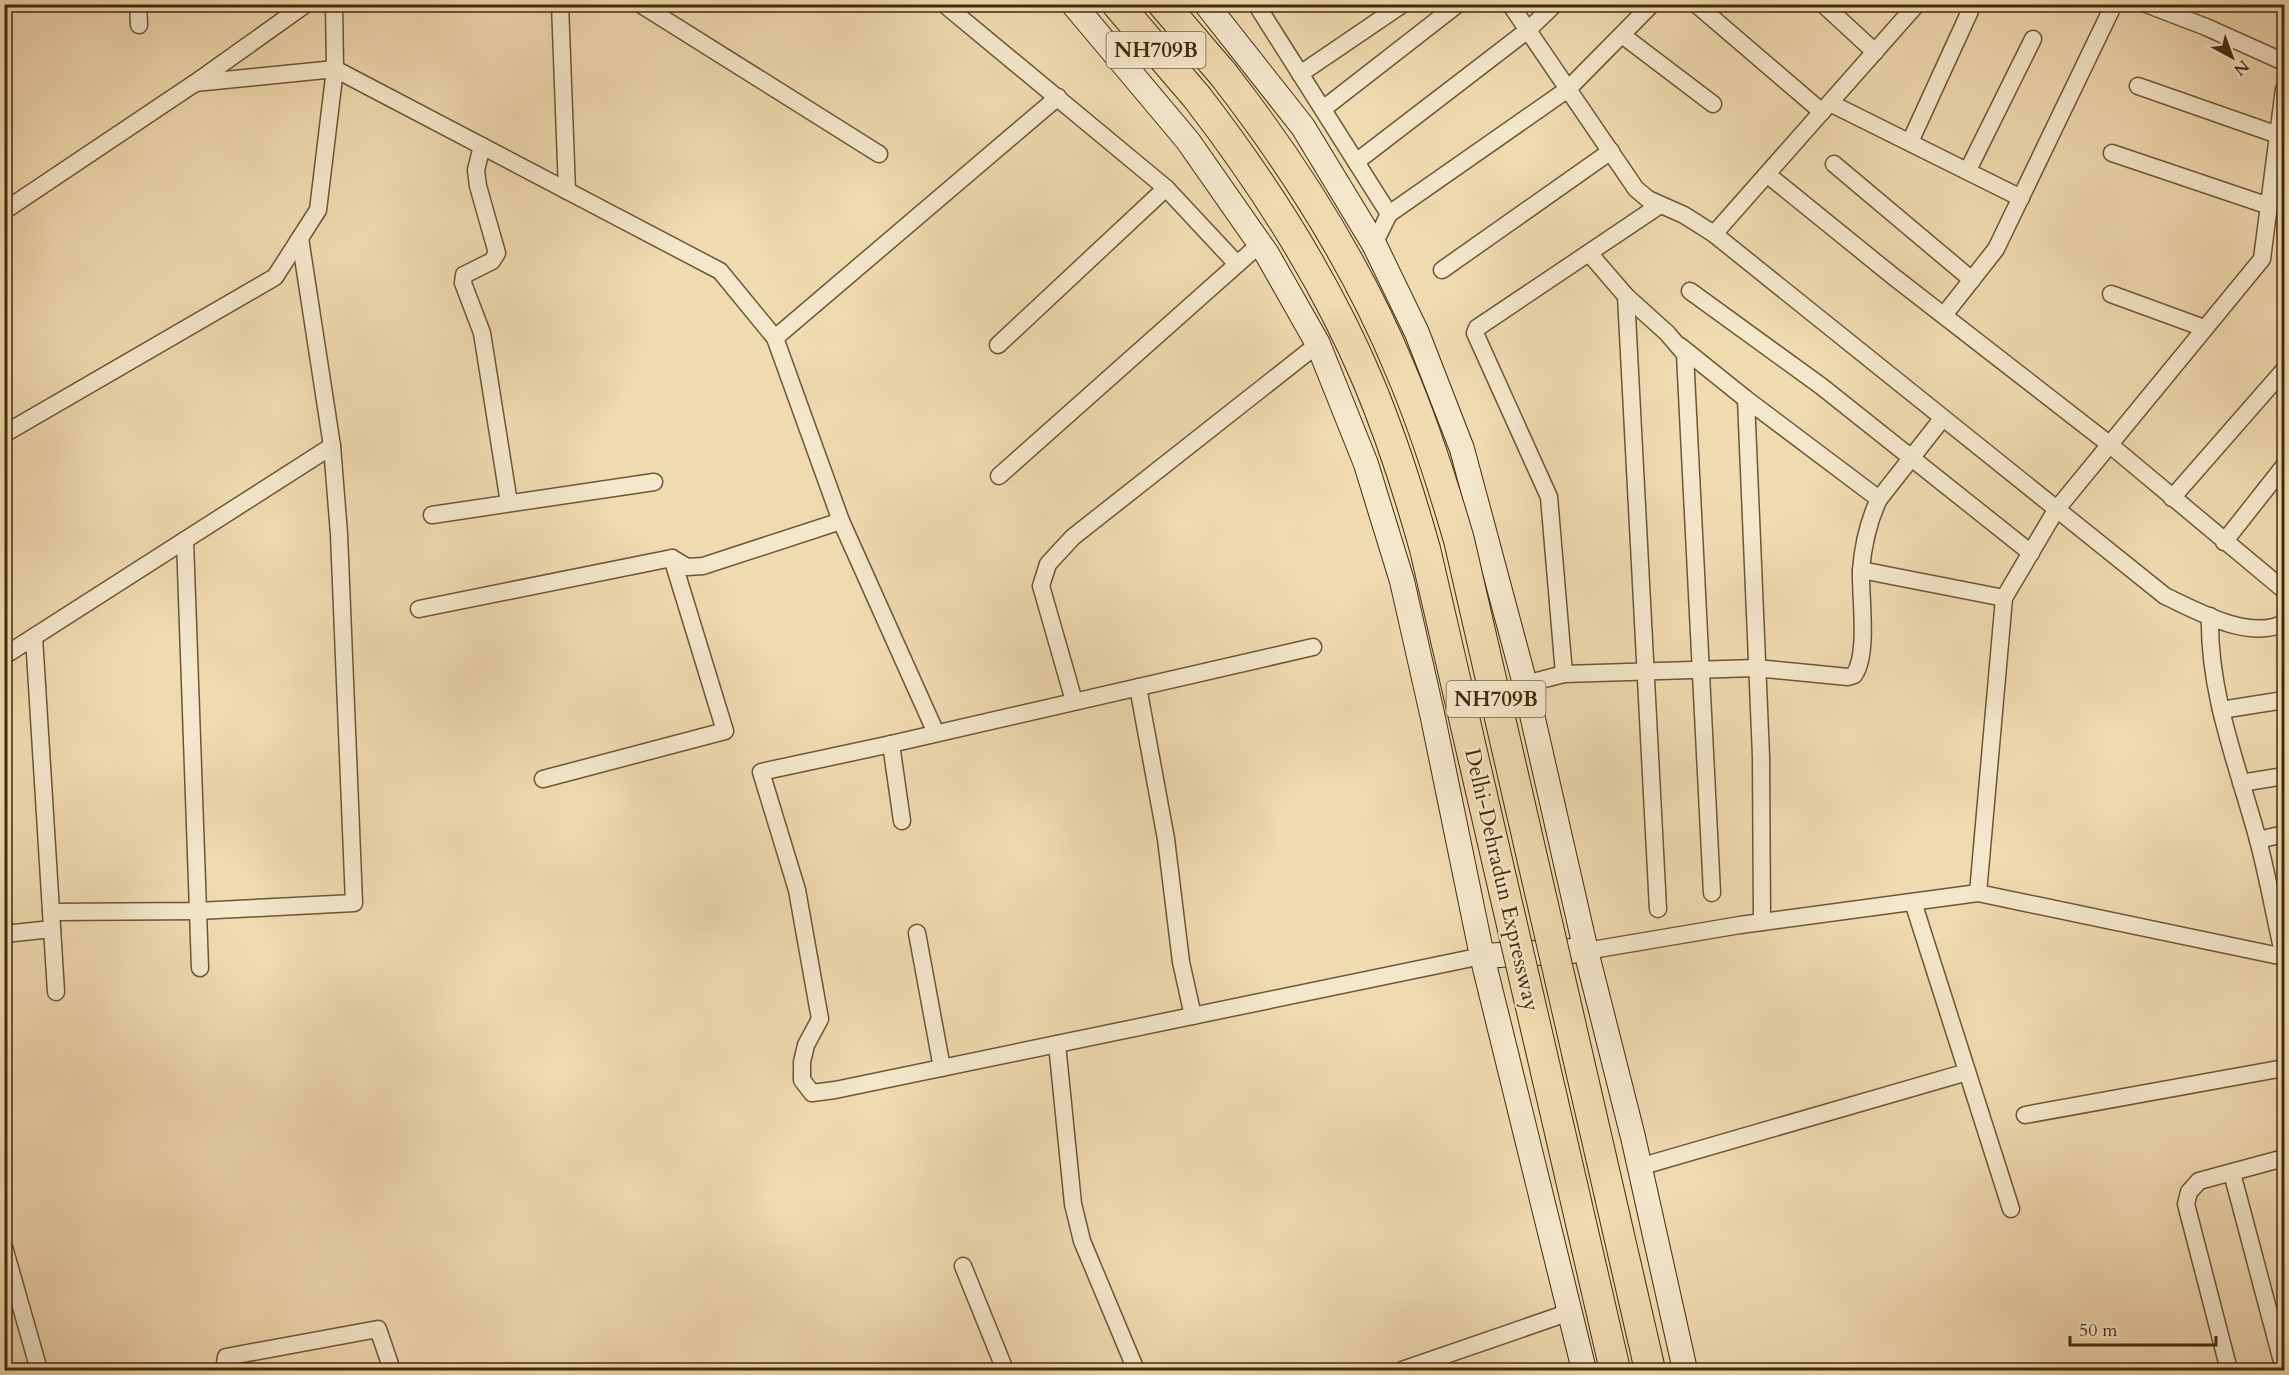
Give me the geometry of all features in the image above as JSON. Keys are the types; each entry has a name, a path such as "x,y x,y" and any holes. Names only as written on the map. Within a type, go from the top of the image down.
{"highway":[{"name":"Delhi-Dehradun Expressway","path":"1117,4 1196,96 1229,139 1290,230 1343,326 1390,436 1425,549 1615,1371"},
{"name":"Delhi-Dehradun Expressway","path":"1163,4 1257,118 1320,212 1374,311 1422,423 1459,540 1650,1371"}],"street":[{"path":"138,4 139,25"},
{"path":"4,211 195,83 306,4"},
{"path":"4,434 275,277 318,210 335,69 334,4"},
{"path":"560,4 567,191"},
{"path":"640,4 879,154"},
{"path":"944,4 1166,188 1236,263"},
{"path":"1073,4 1188,141 1260,244 1318,344 1366,464 1402,581 1434,718 1482,956 1584,1371"},
{"path":"1206,4 1303,127 1374,244 1417,333 1462,448 1525,684 1685,1371"},
{"path":"1300,74 1403,4"},
{"path":"1323,109 1458,4"},
{"path":"1510,4 1636,189 1648,199 1684,214 1714,234 2165,596 2210,616 2251,628 2264,628 2284,623"},
{"path":"1356,162 1528,30 1555,4"},
{"path":"1374,244 1389,214 1568,89 1652,4"},
{"path":"1696,4 1826,108 1910,142 2021,198"},
{"path":"1823,4 1875,52"},
{"path":"1714,234 1917,4"},
{"path":"1944,315 1996,249 2114,4"},
{"path":"2146,4 2206,27 2284,62"},
{"path":"1258,5 1389,214"},
{"path":"1910,142 1970,11"},
{"path":"1622,35 1713,104"},
{"path":"1968,170 2033,39"},
{"path":"195,83 335,69 720,271 776,338 841,521 936,733"},
{"path":"2139,86 2280,145"},
{"path":"1978,893 2004,598 2056,510 2262,259 2280,145 2284,88"},
{"path":"776,338 1058,97"},
{"path":"482,146 476,170 478,186 497,253 492,261 464,275 463,283 482,333 509,503"},
{"path":"1442,270 1611,151"},
{"path":"2112,153 2269,206"},
{"path":"1834,164 1972,280"},
{"path":"1768,175 2109,444 2284,590"},
{"path":"998,345 1166,188"},
{"path":"1564,674 1550,497 1475,333 1477,328 1660,205"},
{"path":"4,934 51,921 354,903 339,534 332,446 300,238"},
{"path":"999,476 1260,244"},
{"path":"1589,253 1626,296 1679,346 1879,499"},
{"path":"1690,291 1821,386 2031,553"},
{"path":"2111,294 2204,328"},
{"path":"1626,296 1658,909"},
{"path":"1074,701 1041,586 1048,564 1073,537 1318,344"},
{"path":"1679,346 1685,354 1712,893"},
{"path":"2172,498 2284,370"},
{"path":"1746,399 1761,756 1762,922"},
{"path":"1525,684 1564,674 1756,668 1848,677 1854,675 1861,659 1861,570 1867,529 1879,499 1942,419"},
{"path":"4,656 332,446"},
{"path":"2224,542 2284,466"},
{"path":"432,515 654,482"},
{"path":"419,609 672,558 687,567 703,566 841,521"},
{"path":"185,540 200,968"},
{"path":"543,779 725,731 672,558"},
{"path":"1861,570 2004,598"},
{"path":"1313,647 761,772 797,890 820,1019 806,1045 802,1062 802,1080 812,1093 1482,956 1586,951 1762,922 1978,893 2284,957 2258,840 2221,710 2210,652 2210,616"},
{"path":"34,637 56,992"},
{"path":"1138,687 1166,839 1180,963 1193,1016"},
{"path":"2221,710 2284,700"},
{"path":"891,744 902,822"},
{"path":"2241,783 2284,776"},
{"path":"2258,840 2284,834"},
{"path":"1913,902 2011,1209"},
{"path":"917,933 942,1068"},
{"path":"1057,1044 1073,1204 1082,1240 1136,1371"},
{"path":"2025,1115 2284,1068"},
{"path":"1639,1167 1967,1072"},
{"path":"2229,1371 2186,1204 2189,1192 2199,1181 2284,1158"},
{"path":"2232,1173 2284,1369"},
{"path":"4,1247 8,1270 39,1371"},
{"path":"963,1266 1005,1371"},
{"path":"1401,1371 1570,1312"},
{"path":"224,1371 226,1357 378,1329 392,1371"}]}
